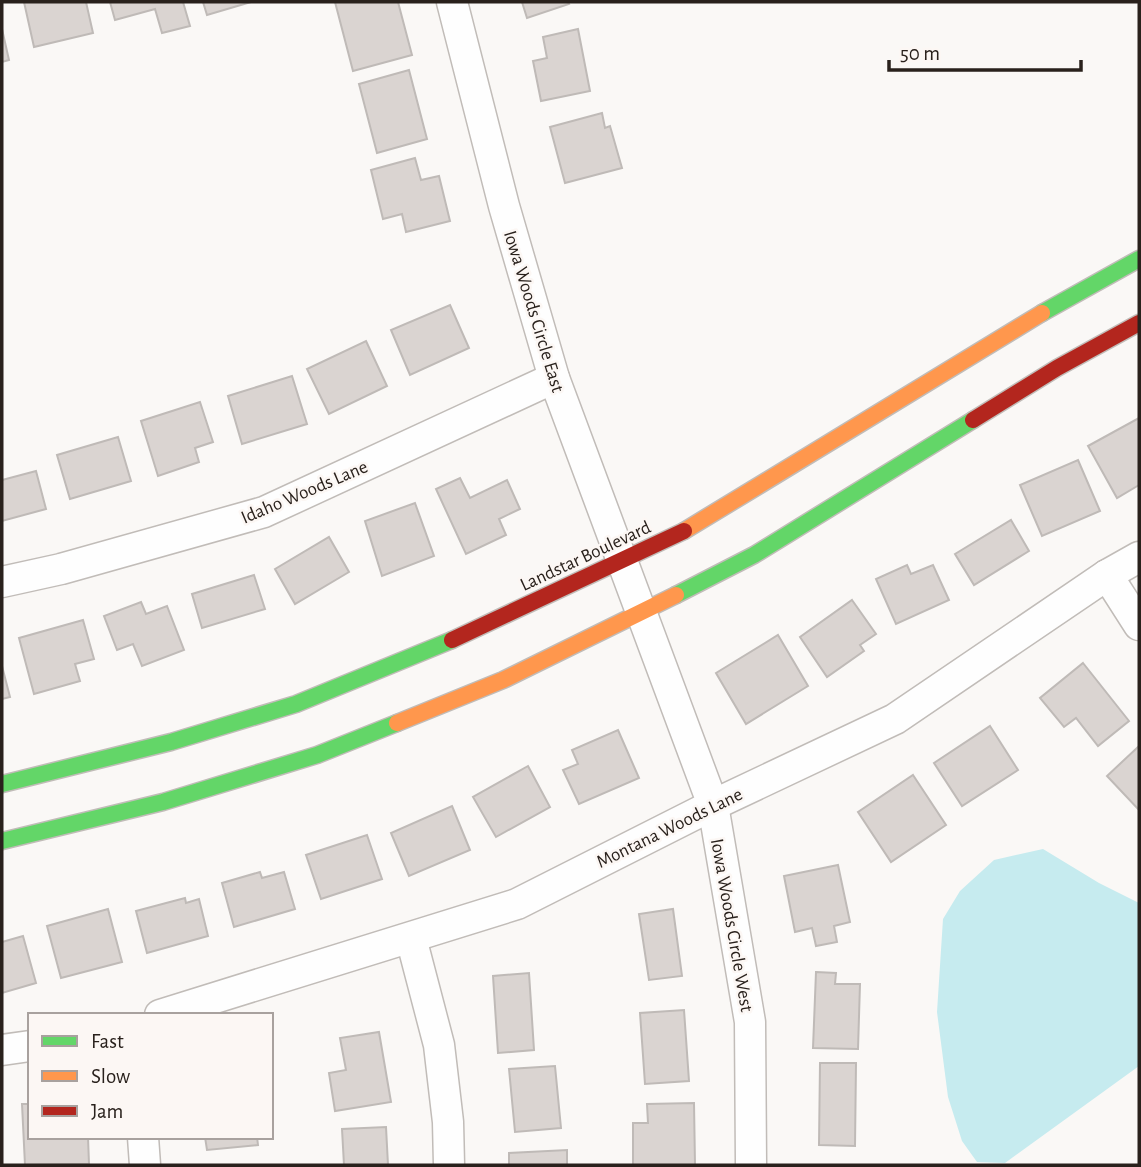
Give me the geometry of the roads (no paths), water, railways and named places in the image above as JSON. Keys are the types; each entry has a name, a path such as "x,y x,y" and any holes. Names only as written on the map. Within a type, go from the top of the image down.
{"street":[{"name":"Iowa Woods Circle East","path":"452,2 507,216 554,378 641,614"},
{"name":"Landstar Boulevard","path":"2,784 171,742 296,704 476,630 694,526 1031,319 1139,259"},
{"path":"2,841 163,802 317,755 503,680 641,614 754,555 1057,368 1139,323"},
{"name":"Idaho Woods Lane","path":"2,582 61,569 264,512 554,378"},
{"name":"Montana Woods Lane","path":"167,1013 517,904 713,805 895,719 1107,575 1139,557"},
{"path":"1107,575 1139,625"},
{"name":"Iowa Woods Circle West","path":"641,614 713,805 750,1022 751,1165"},
{"path":"411,938 439,1045 448,1122 449,1165"},
{"path":"2,1050 28,1046"},
{"path":"143,1139 145,1165"}],"water":[{"path":"1043,849 1099,883 1139,903 1139,1066 1005,1163 977,1162 962,1141 948,1097 937,1012 943,919 960,891 994,860"}]}
